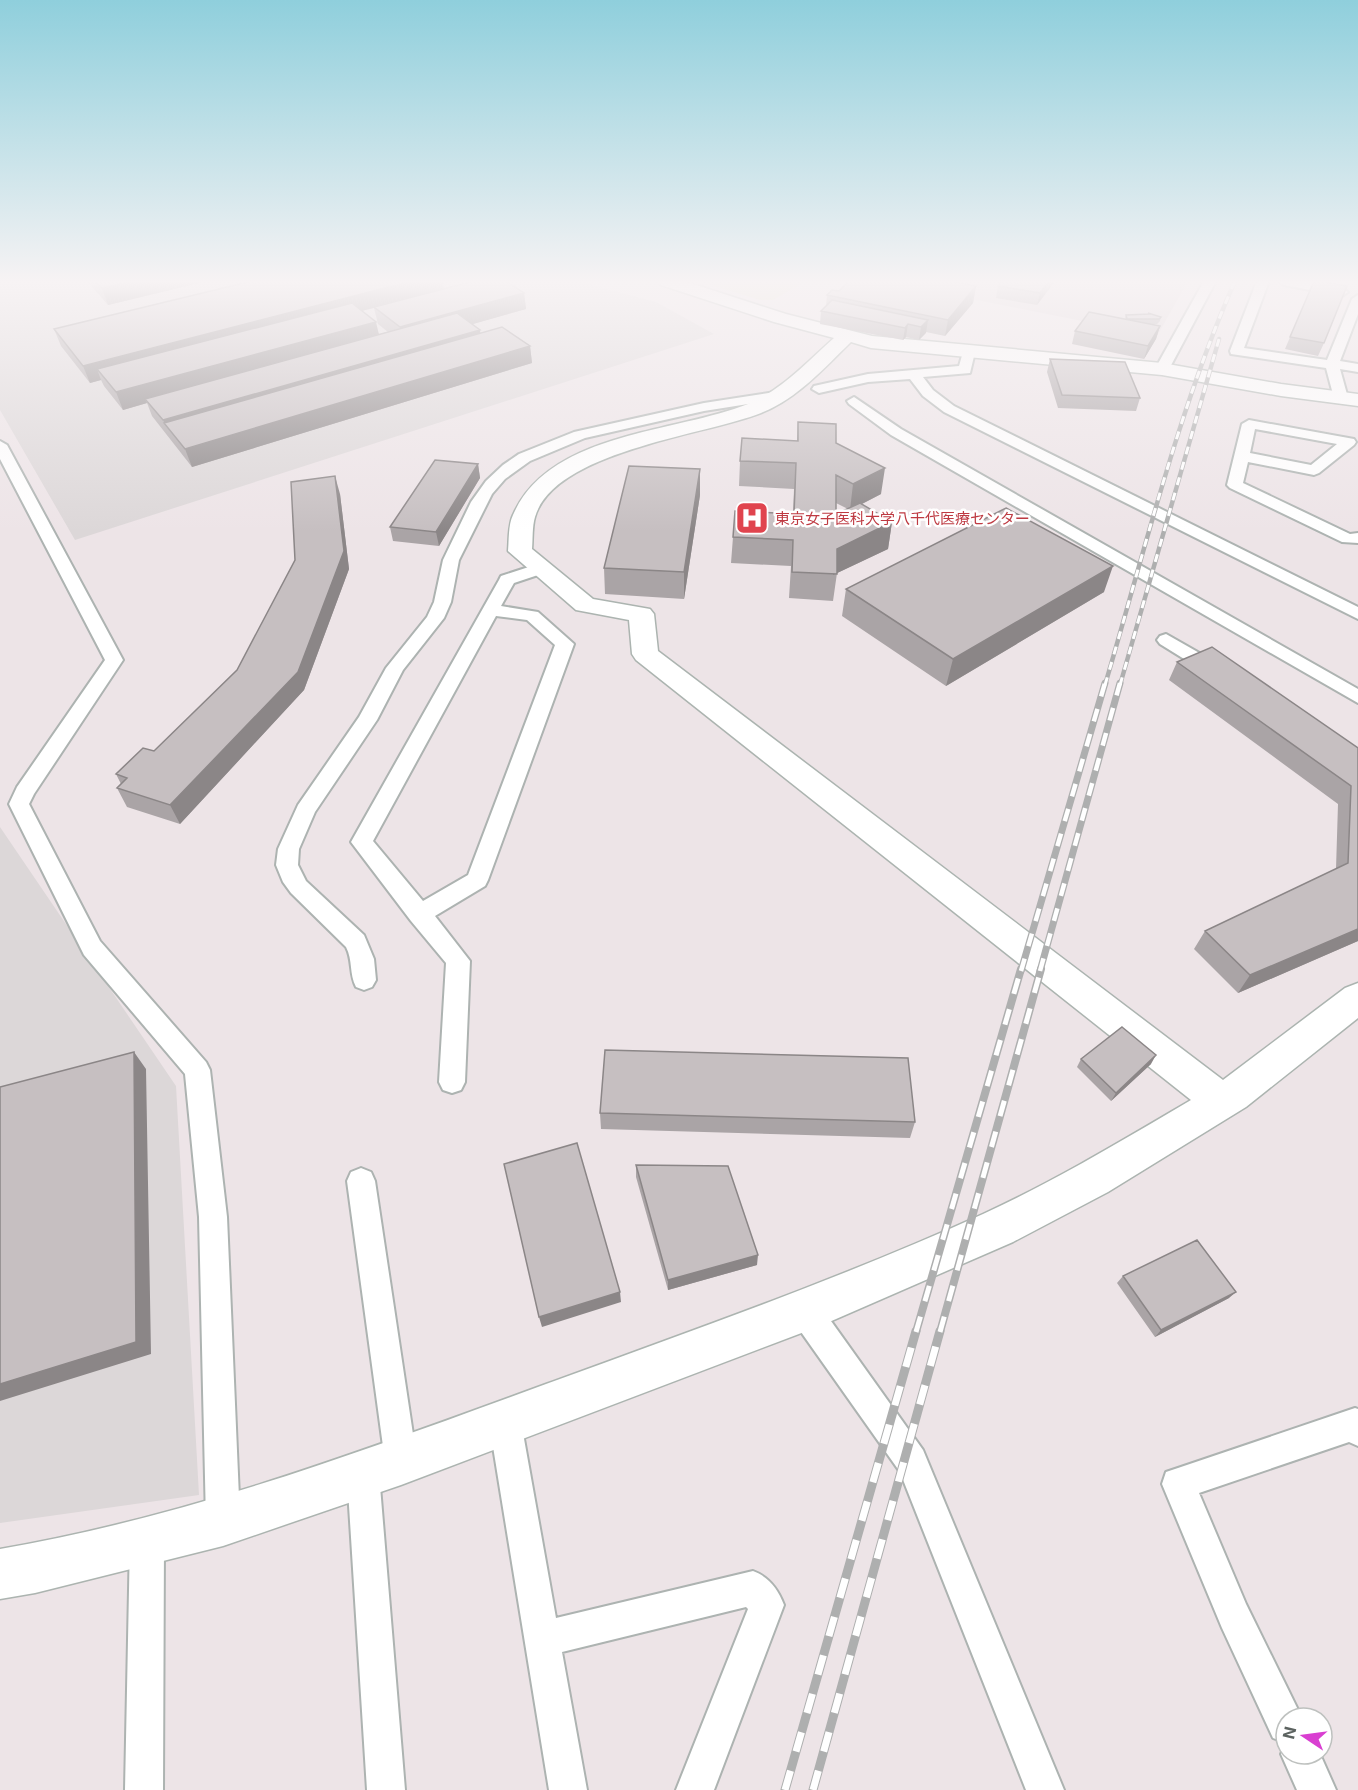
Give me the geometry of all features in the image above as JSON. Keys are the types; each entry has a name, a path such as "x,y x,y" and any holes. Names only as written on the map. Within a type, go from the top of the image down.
{"street":[{"path":"816,365 782,395 753,409 592,455 562,470 540,489 526,511 518,534 520,551 585,605 641,614 645,654 1222,1102"},
{"path":"819,389 868,378 965,370 966,365"},
{"path":"1111,365 1162,369 1281,390 1349,399"},
{"path":"1162,369 1164,365"},
{"path":"1332,365 1349,399"},
{"path":"1335,365 1358,368"},
{"path":"913,373 928,393 949,409 1358,614"},
{"path":"364,980 361,952 345,931 289,876 286,862 291,840 314,795 368,719 400,659 429,627 441,608 447,591 451,562 484,493 495,478 510,467 531,454 558,442 599,430 744,399 782,395"},
{"path":"854,401 896,432 1358,698"},
{"path":"1241,456 1314,470 1349,442 1249,424 1241,456 1234,485 1348,539 1358,538"},
{"path":"0,445 7,474 114,660 24,792 19,804 92,948 197,1070 213,1217 223,1521"},
{"path":"452,1082 458,961 362,842 507,580 541,568"},
{"path":"420,915 477,880 565,644 532,616 491,610"},
{"path":"1166,640 1237,684"},
{"path":"0,1574 34,1568 223,1521 382,1468 805,1311 998,1228 1094,1179 1222,1102 1358,998"},
{"path":"361,1181 382,1468 386,1790"},
{"path":"805,1311 912,1461 1045,1790"},
{"path":"505,1422 568,1790"},
{"path":"1277,1706 1234,1616 1178,1484 1355,1424 1358,1430"},
{"path":"144,1790 147,1540"},
{"path":"542,1639 753,1588 767,1605 695,1790"},
{"path":"1306,1766 1317,1790"}],"shaded area":[{"path":"0,365 619,365 75,540 0,410"},
{"path":"0,827 176,1086 199,1495 0,1523"}],"building":[{"path":"114,365 218,365 116,392 97,369"},
{"path":"270,365 358,365 163,420 145,399"},
{"path":"370,365 468,365 185,449 164,423"},
{"path":"1052,365 1126,365 1140,398 1062,395"},
{"path":"798,422 836,424 836,443 885,468 853,484 836,475 836,514 860,503 892,522 837,549 837,574 792,572 793,540 733,537 735,511 794,514 796,463 740,461 742,438 798,441"},
{"path":"435,460 478,464 436,532 390,527"},
{"path":"629,466 700,469 684,572 604,568"},
{"path":"335,476 344,551 298,672 170,805 117,788 127,778 116,774 143,748 154,751 237,670 295,560 291,482"},
{"path":"1006,508 1113,566 953,659 846,589"},
{"path":"1212,647 1358,748 1358,929 1250,975 1205,931 1348,863 1351,786 1177,662"},
{"path":"1122,1027 1156,1055 1116,1093 1081,1059"},
{"path":"605,1050 908,1058 915,1122 600,1113"},
{"path":"134,1052 136,1342 0,1384 0,1087"},
{"path":"577,1143 620,1292 539,1317 504,1164"},
{"path":"636,1165 728,1166 758,1255 668,1280"},
{"path":"1197,1240 1236,1292 1161,1330 1123,1276"}],"railway":[{"path":"1105,685 1179,430 1202,365"},
{"path":"1120,685 1212,365"},
{"path":"1021,971 1105,683"},
{"path":"1040,971 1120,683"},
{"path":"916,1332 1021,969"},
{"path":"940,1332 1041,969"},
{"path":"785,1790 916,1331"},
{"path":"813,1790 940,1331"}],"place":[{"name":"東京女子医科大学八千代医療センター","path":"752,518"}]}
